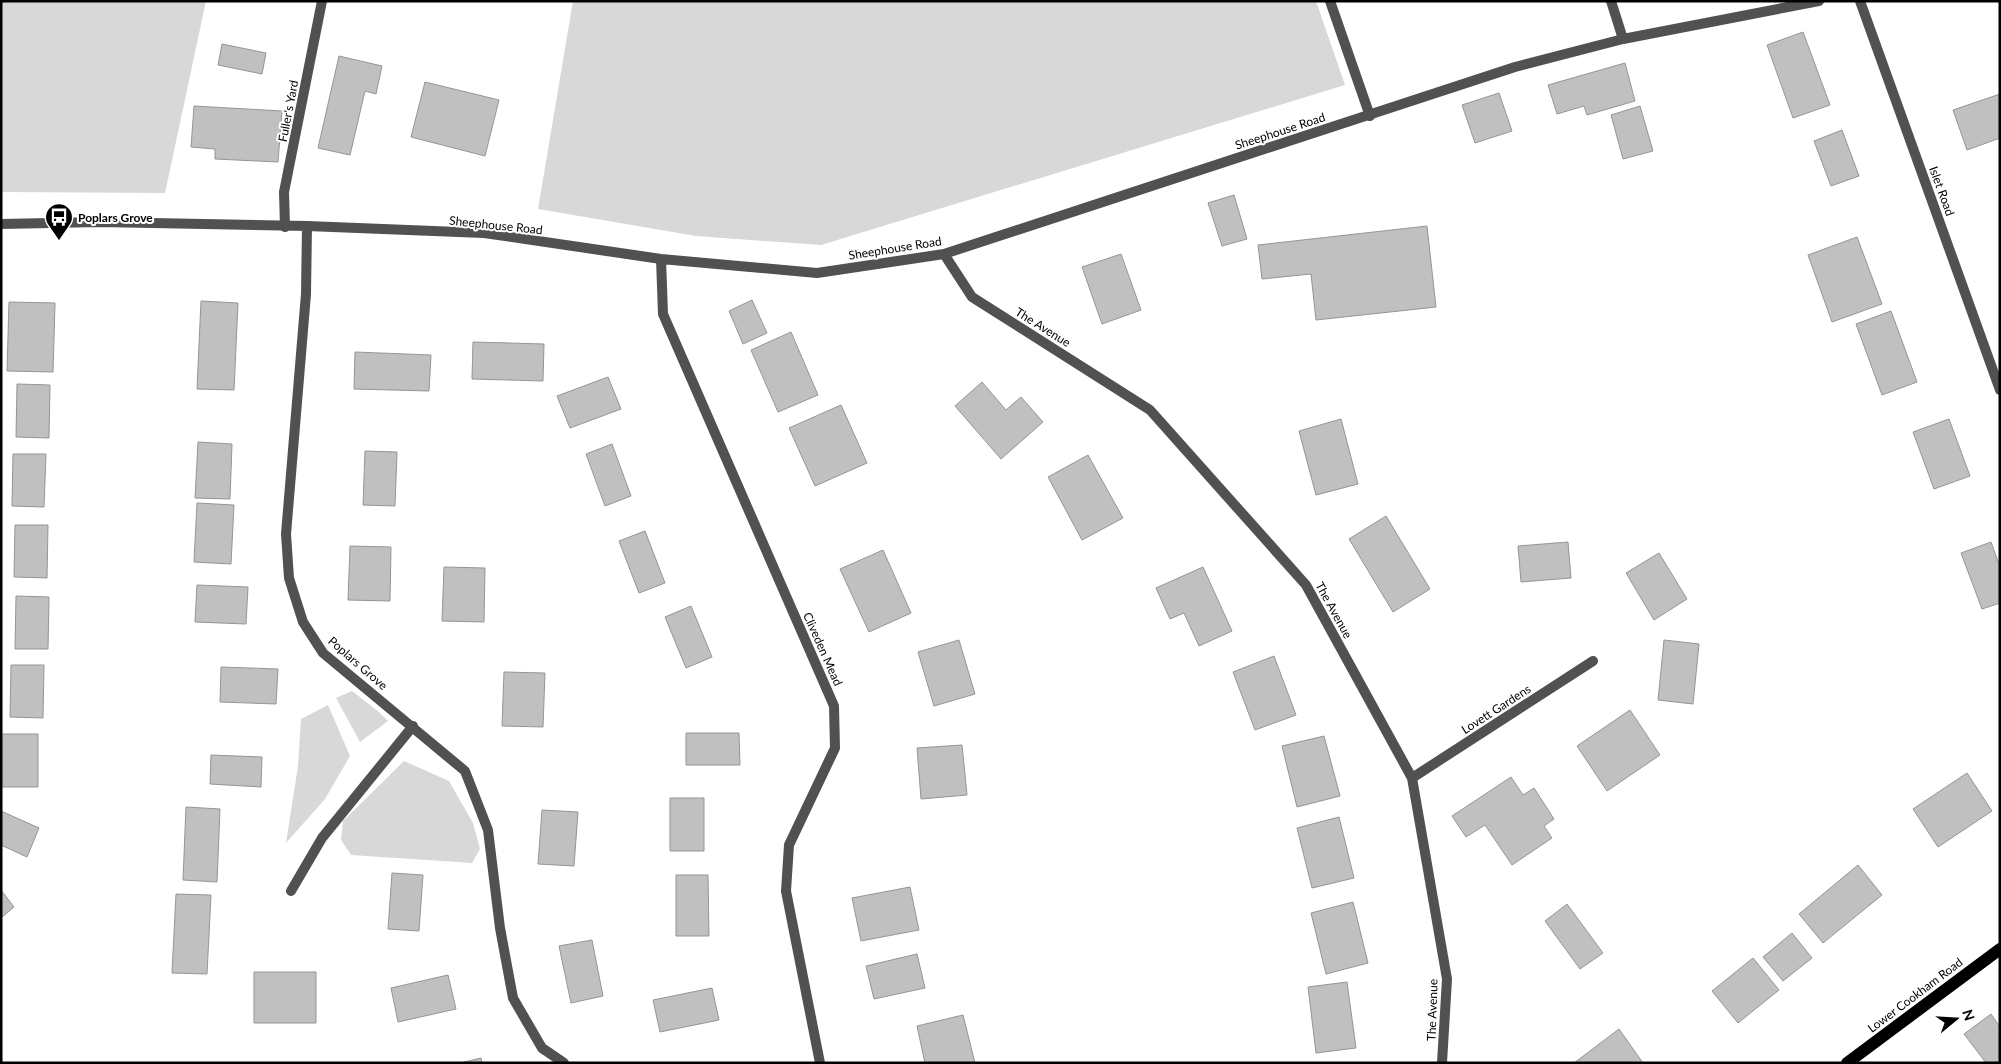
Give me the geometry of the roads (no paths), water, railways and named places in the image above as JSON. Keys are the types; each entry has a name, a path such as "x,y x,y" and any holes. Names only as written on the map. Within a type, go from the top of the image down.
{"main road":[{"name":"Lower Cookham Road","path":"1847,1063 2000,950"}],"street":[{"name":"Fuller's Yard","path":"284,227 284,192 322,1"},
{"path":"1330,1 1370,116"},
{"path":"1611,1 1623,39"},
{"name":"Sheephouse Road","path":"1,224 100,222 307,226 484,233 661,258 817,273 944,254 1515,67 1623,39 1819,1"},
{"name":"Islet Road","path":"1860,1 2000,390"},
{"name":"Poplars Grove","path":"307,226 306,294 286,534 290,578 303,622 324,653 465,771 488,830 500,928 513,998 542,1048 564,1063"},
{"name":"The Avenue","path":"944,254 972,296 1150,410 1306,585 1412,778 1447,979 1442,1063"},
{"name":"Cliveden Mead","path":"661,258 662,314 834,706 835,748 789,845 786,891 820,1063"},
{"name":"Lovett Gardens","path":"1412,778 1593,661"},
{"path":"292,891 322,838 413,726"}],"place":[{"name":"Poplars Grove","path":"59,241"}]}
